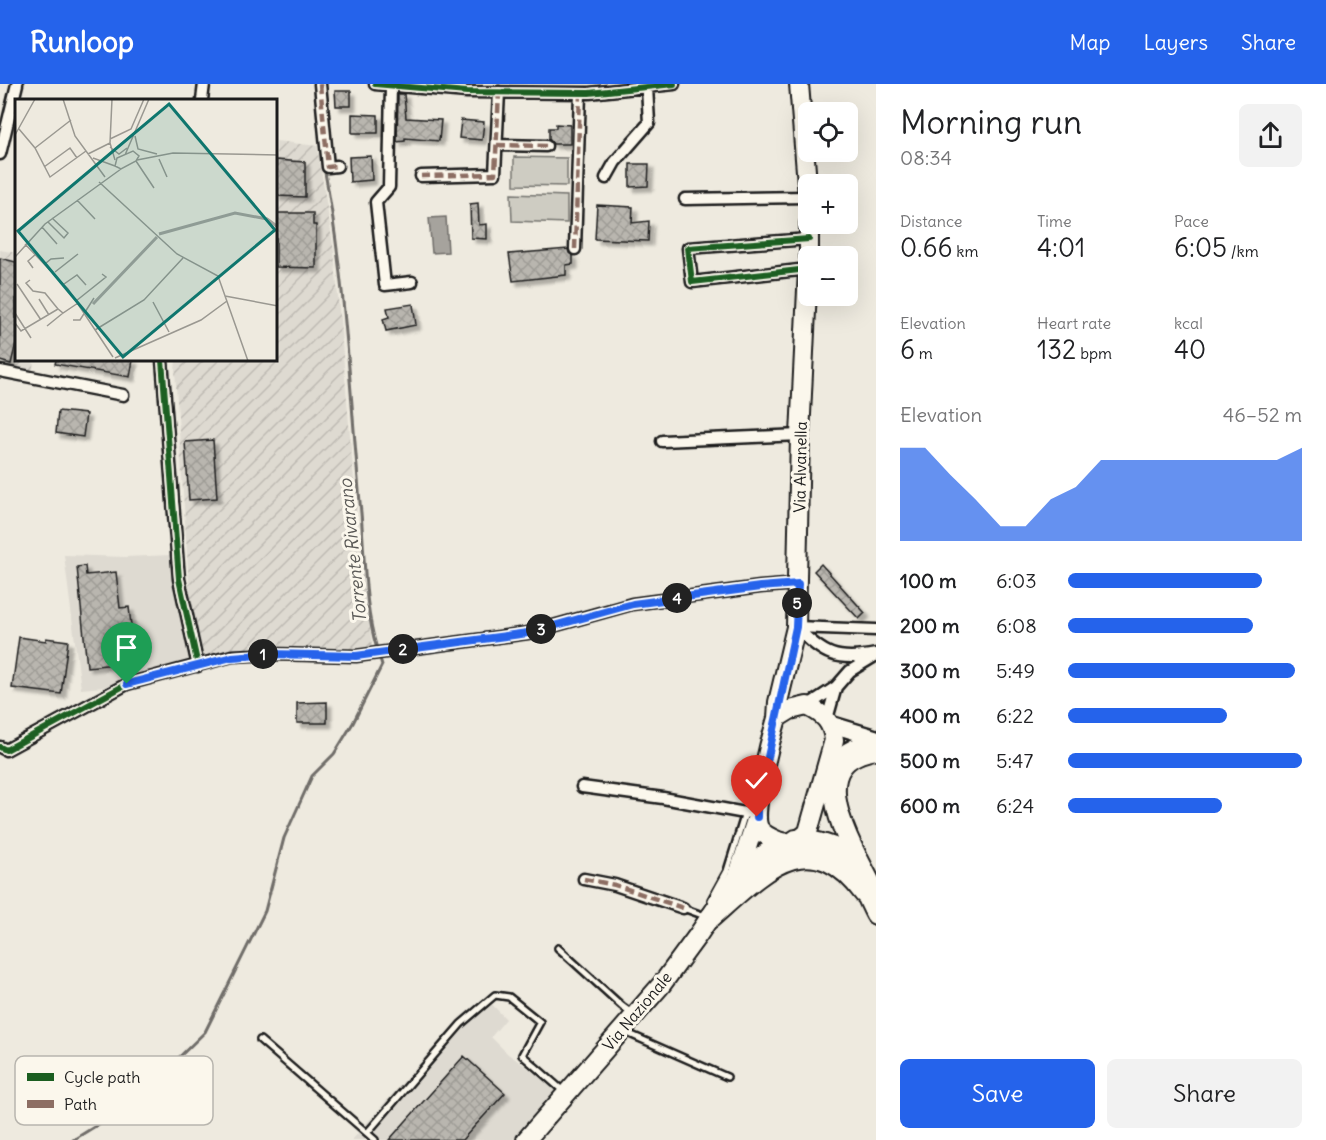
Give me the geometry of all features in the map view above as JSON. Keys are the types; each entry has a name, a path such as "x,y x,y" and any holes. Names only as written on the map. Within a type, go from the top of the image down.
{"highway":[{"path":"876,749 856,753 848,758 838,771 834,795 871,894 876,914"},
{"path":"822,780 830,808 848,837"},
{"path":"790,842 822,843 838,849 852,863 871,894"},
{"path":"706,916 763,873 784,860 795,857 814,857 830,861 847,872 871,894"}],"main road":[{"path":"799,84 806,174"},
{"name":"Via Alvanella","path":"788,665 796,627 800,435 806,306"},
{"path":"788,665 792,694 804,707 820,713 829,722 876,738"},
{"name":"Via Nazionale","path":"738,875 788,665"},
{"path":"777,718 790,710 804,707"},
{"name":"Via Nazionale","path":"526,1140 662,984 698,936 706,916 738,875 767,852 804,836 811,824 834,740 833,728 829,722"},
{"path":"822,780 840,755 849,748 857,744 876,743"},
{"path":"753,813 759,828 768,837 790,842"}],"street":[{"path":"0,154 17,84"},
{"path":"202,99 204,84"},
{"path":"321,84 328,166 337,166"},
{"path":"375,84 467,92 580,93 674,84"},
{"path":"391,85 389,187 376,202 381,249 385,285 412,282"},
{"path":"606,178 615,162 649,123 639,87"},
{"path":"421,176 495,174 499,92"},
{"path":"575,249 580,93"},
{"path":"497,146 546,146"},
{"path":"685,199 798,196"},
{"name":"Via Alvanella","path":"798,270 692,282 688,248 809,240"},
{"path":"162,362 178,570 198,666"},
{"path":"0,371 123,395"},
{"path":"662,441 800,435"},
{"path":"0,747 6,750 127,684 242,656 271,654 339,657 528,633 633,604 798,584"},
{"path":"796,627 876,630"},
{"path":"796,627 822,651 840,657 876,655"},
{"path":"804,707 836,687 850,671 876,655"},
{"path":"829,722 836,687"},
{"path":"582,787 753,813"},
{"path":"584,879 615,885 683,908"}],"lane":[{"path":"683,908 706,916 753,813"},
{"path":"558,948 621,1006 634,1015"},
{"path":"367,1133 461,1024 495,995 509,997 540,1022 522,1055 567,1094"},
{"path":"621,1030 727,1077"},
{"path":"260,1040 375,1140"}],"shaded area":[{"path":"278,141 317,146 334,251 357,516 372,646 354,649 252,647 204,658 190,598 176,362 278,362"},
{"path":"514,157 567,158 567,186 514,185"},
{"path":"511,194 567,196 567,223 512,221"},
{"path":"446,217 448,252 432,253 429,218"},
{"path":"0,250 15,253 15,362 34,362 32,375 0,367"},
{"path":"64,555 125,557 171,555 190,655 188,660 180,666 114,686 81,689"},
{"path":"485,997 506,1019 491,1037 508,1054 558,1089 514,1140 352,1140 460,1017"}],"building":[{"path":"335,91 351,91 351,106 336,106"},
{"path":"398,94 404,94 406,118 441,120 439,141 405,138 405,141 397,142"},
{"path":"352,114 378,115 378,133 352,133"},
{"path":"461,120 484,122 482,140 459,138"},
{"path":"556,124 570,125 570,144 553,144 549,139 549,128 556,128"},
{"path":"371,156 372,180 350,182 349,157"},
{"path":"278,160 305,162 305,197 278,196"},
{"path":"630,164 649,164 648,186 630,187"},
{"path":"478,203 479,225 487,224 487,239 471,238 470,204"},
{"path":"597,205 633,207 632,223 649,221 648,241 595,239"},
{"path":"278,213 313,213 313,225 316,225 316,268 278,267"},
{"path":"568,249 573,256 573,264 566,265 566,275 513,281 509,254"},
{"path":"0,258 15,262 15,347 11,364 0,361"},
{"path":"413,304 416,325 386,331 383,319 389,317 387,308"},
{"path":"56,362 133,362 130,377 55,364"},
{"path":"58,411 86,414 83,437 56,433"},
{"path":"213,440 217,498 189,500 185,442"},
{"path":"821,564 865,613 859,619 814,571"},
{"path":"85,566 86,575 116,572 120,608 129,607 135,662 87,667 77,567"},
{"path":"19,637 68,641 61,694 12,688"},
{"path":"327,702 327,723 297,723 297,703"},
{"path":"464,1056 505,1093 462,1140 389,1140"}],"waterway":[{"name":"Torrente Rivarano","path":"320,142 321,152"},
{"name":"Torrente Rivarano","path":"324,167 338,253 367,599 377,649"},
{"name":"Torrente Rivarano","path":"180,1056 205,1032 265,911 284,838 312,776 334,754 353,723 382,665 379,655"},
{"name":"Torrente Rivarano","path":"73,1140 97,1125"}],"marked path":[{"path":"320,84 328,167 337,166"},
{"path":"421,176 495,174 499,92"},
{"path":"575,249 580,93"},
{"path":"497,145 546,146"},
{"path":"584,879 615,885 683,908"}],"cycle path":[{"path":"375,84 467,92 589,93 674,84"},
{"path":"798,270 692,282 688,248 809,239"},
{"path":"162,362 179,579 198,666"},
{"path":"0,747 6,750 127,684 232,656 271,654 356,656 528,633 632,604 798,584"}],"route":[{"path":"127,684 232,657 271,654 356,656 528,633 633,604 798,584 796,627 778,702 777,718 757,817"}]}
